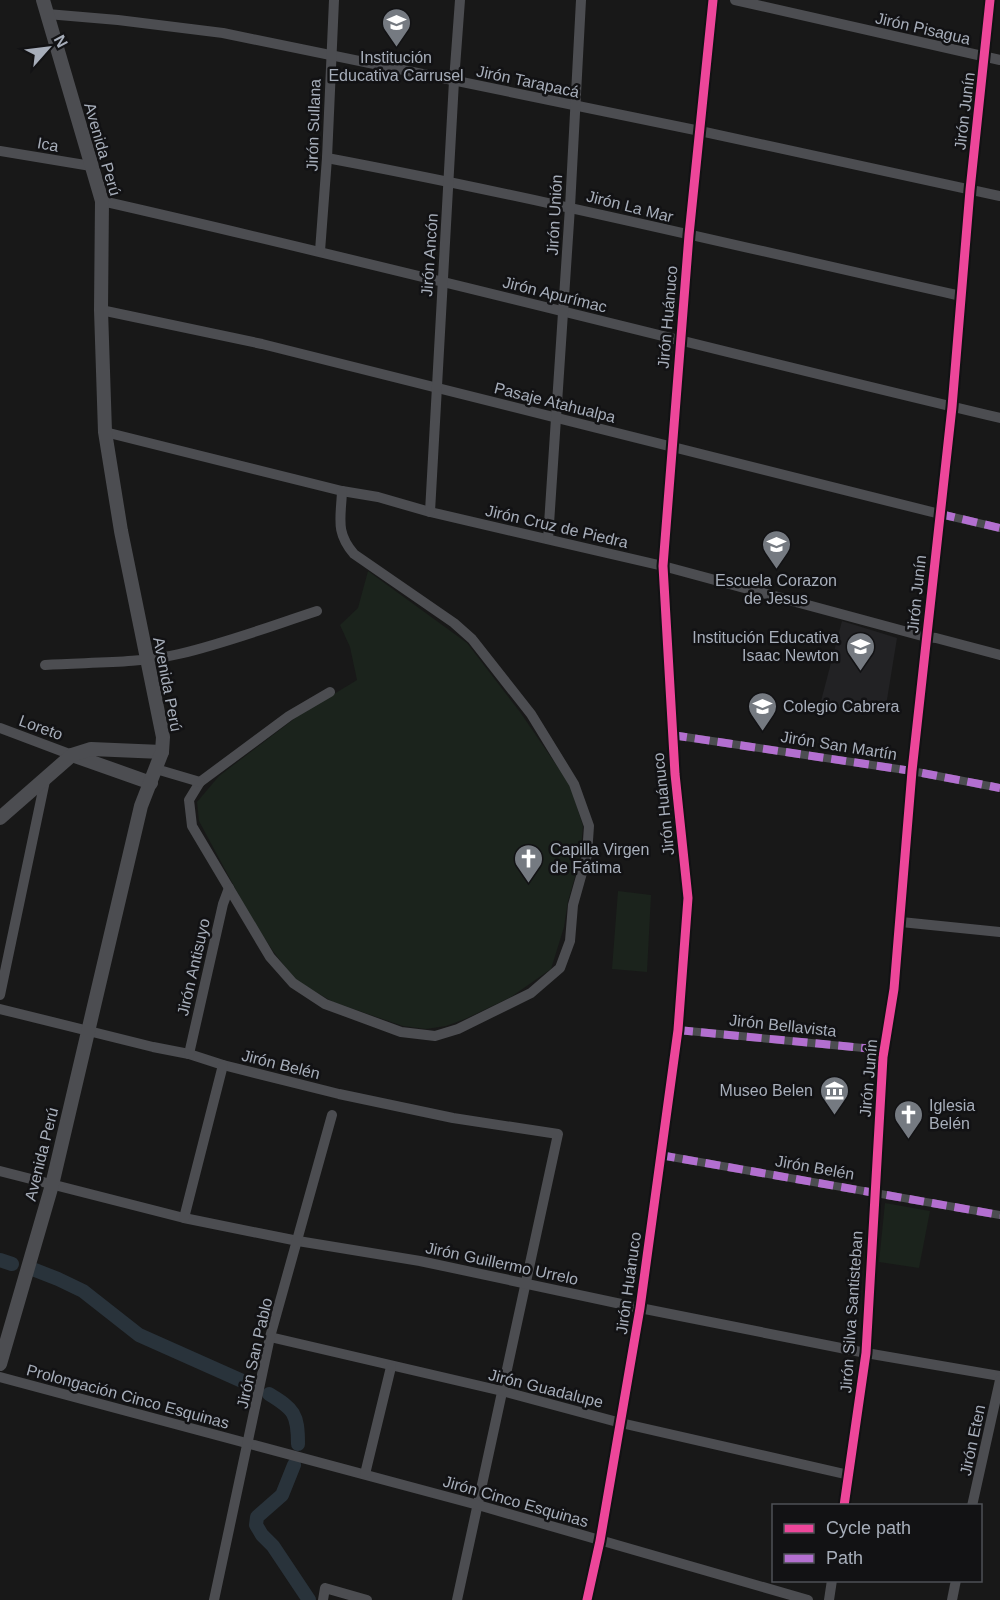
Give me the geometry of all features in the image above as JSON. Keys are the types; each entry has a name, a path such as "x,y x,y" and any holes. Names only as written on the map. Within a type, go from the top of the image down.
{"street":[{"name":"Avenida Perú","path":"0,1364 52,1185 141,806 162,752 163,737 121,531 105,432 101,310 102,201 43,0"},
{"name":"Jirón Sullana","path":"320,251 327,158 334,0"},
{"name":"Jirón Ancón","path":"430,512 460,0"},
{"name":"Jirón Unión","path":"548,539 581,0"},
{"name":"Jirón Huánuco","path":"587,1600 600,1541 640,1308 678,1030 688,898 672,735 663,566 689,236 713,0"},
{"name":"Jirón Pisagua","path":"735,0 1000,60"},
{"name":"Jirón Junín","path":"874,1192 884,1050 894,989 901,922 912,771 952,407 970,190 986,57 990,0"},
{"name":"Jirón Tarapacá","path":"46,14 223,33 574,107 700,131 1000,196"},
{"name":"Ica","path":"0,151 91,166"},
{"name":"Jirón La Mar","path":"327,158 570,207 689,236 961,296"},
{"name":"Jirón Apurímac","path":"102,201 320,251 563,313 1000,418"},
{"name":"Pasaje Atahualpa","path":"101,310 262,344 1000,528"},
{"name":"Jirón Cruz de Piedra","path":"105,432 378,497 430,512 663,566 1000,655"},
{"path":"330,692 289,716 200,782 189,800 192,826 270,957 293,983 325,1004 401,1032 435,1036 458,1029 531,993 560,968 570,942 573,905 587,855 589,826 574,784 531,714 472,639 454,623 354,554 345,545 340,532 342,490"},
{"path":"45,665 178,654 317,611"},
{"name":"Loreto","path":"0,728 72,754"},
{"name":"Jirón San Martín","path":"672,735 912,771 1000,788"},
{"path":"0,818 72,754 91,749 162,752"},
{"path":"72,754 151,783"},
{"path":"156,769 200,782"},
{"path":"0,995 46,776"},
{"name":"Jirón Antisuyo","path":"189,1054 223,904 229,888"},
{"path":"901,922 1000,932"},
{"name":"Jirón Belén","path":"0,1009 189,1054 223,1065 339,1094 453,1118 558,1134 525,1283"},
{"name":"Jirón Bellavista","path":"678,1030 884,1050"},
{"path":"184,1218 223,1065"},
{"name":"Jirón San Pablo","path":"214,1600 270,1337 332,1115"},
{"name":"Jirón Belén","path":"660,1155 1000,1215"},
{"name":"Jirón Guillermo Urrelo","path":"0,1171 184,1218 298,1241 420,1261 866,1353 1000,1376"},
{"name":"Jirón Silva Santisteban","path":"844,1504 866,1353 874,1192"},
{"path":"457,1600 525,1283"},
{"name":"Jirón Guadalupe","path":"270,1337 502,1391 621,1423 849,1475"},
{"path":"365,1474 391,1367"},
{"name":"Prolongación Cinco Esquinas","path":"0,1377 248,1444"},
{"name":"Jirón Eten","path":"972,1504 1000,1380"},
{"name":"Jirón Cinco Esquinas","path":"248,1444 478,1505 808,1600"},
{"path":"829,1600 832,1582"},
{"path":"952,1600 956,1582"},
{"path":"323,1600 325,1588 367,1600"}],"shaded area":[{"path":"368,571 467,643 520,712 570,785 583,826 580,859 568,901 564,927 551,969 511,997 465,1019 446,1026 426,1029 403,1026 333,1002 295,980 250,916 199,821 197,802 219,776 298,716 357,680 350,647 340,625 358,608"},
{"name":"Institución Educativa Isaac Newton","path":"842,621 897,638 885,712 820,705"},
{"path":"618,891 651,895 647,972 612,969"},
{"path":"885,1203 930,1211 919,1268 879,1262"}],"waterway":[{"path":"0,1260 12,1264"},
{"path":"35,1270 83,1291 139,1335 249,1384"},
{"path":"269,1394 293,1413 297,1426 298,1444"},
{"path":"294,1465 282,1495 257,1517 256,1525 309,1600"}],"marked path":[{"path":"940,514 1000,528"},
{"path":"672,735 912,771 1000,788"},
{"path":"678,1030 884,1050"},
{"path":"660,1155 1000,1215"}],"cycle path":[{"path":"587,1600 600,1541 640,1308 678,1030 688,898 675,774 663,566 689,235 713,0"},
{"path":"844,1504 866,1353 883,1057 894,989 912,771 952,407 970,190 990,0"}],"place":[{"name":"Institución Educativa Carrusel","path":"396,48"},
{"name":"Escuela Corazon de Jesus","path":"776,570"},
{"name":"Institución Educativa Isaac Newton","path":"860,672"},
{"name":"Colegio Cabrera","path":"762,732"},
{"name":"Capilla Virgen de Fátima","path":"529,884"},
{"name":"Museo Belen","path":"834,1116"},
{"name":"Iglesia Belén","path":"908,1140"}]}
